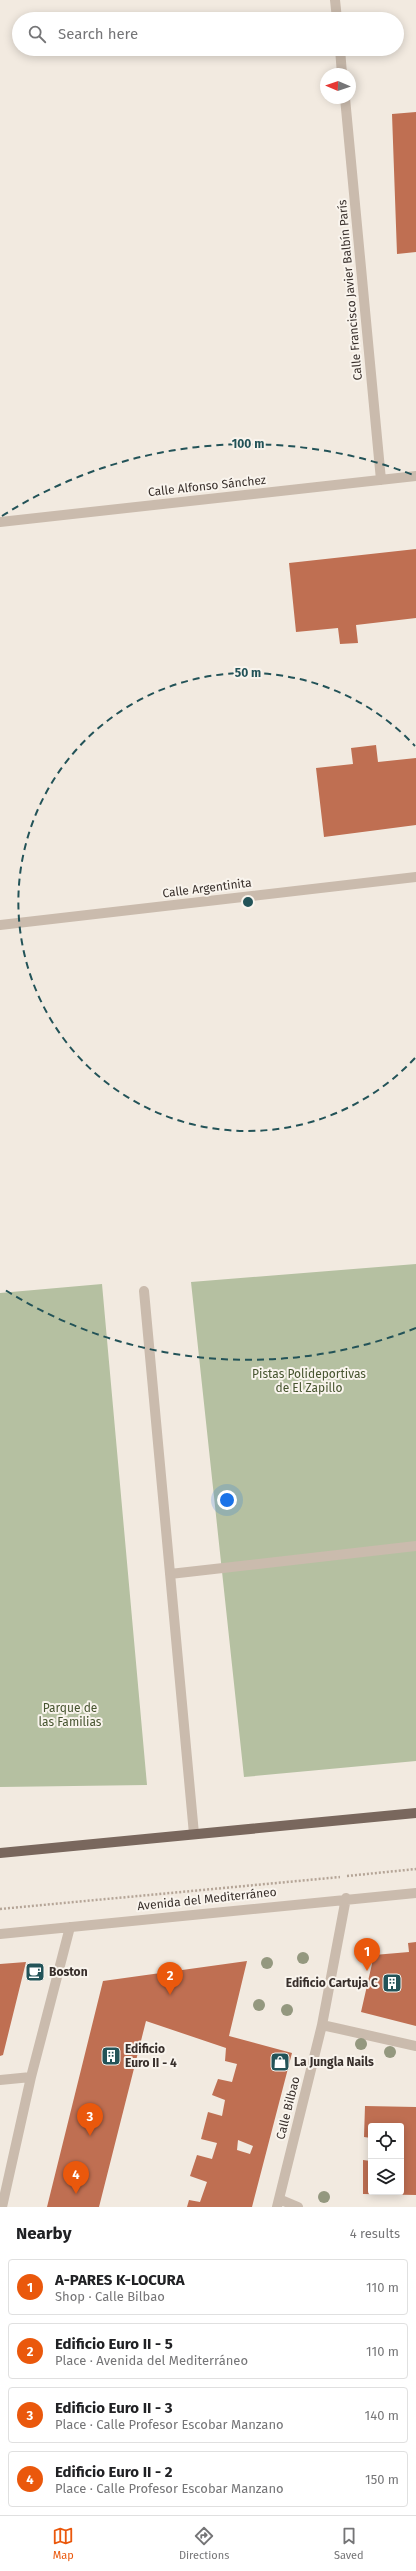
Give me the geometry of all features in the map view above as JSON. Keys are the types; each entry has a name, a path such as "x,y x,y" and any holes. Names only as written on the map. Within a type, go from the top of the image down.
{"main road":[{"path":"0,1854 416,1813"}],"street":[{"path":"335,0 336,12"},
{"path":"341,56 342,68"},
{"name":"Calle Francisco Javier Balbín París","path":"346,104 381,480"},
{"name":"Calle Alfonso Sánchez","path":"0,522 416,476"},
{"name":"Calle Argentinita","path":"0,925 416,877"},
{"path":"144,1291 194,1834"},
{"path":"170,1574 416,1546"},
{"name":"Avenida del Mediterráneo","path":"0,1934 416,1892"},
{"name":"Calle Bilbao","path":"278,2203 322,2025 346,1898"},
{"path":"2,2207 31,2077 70,1927"},
{"path":"322,2025 416,2046"},
{"path":"0,2080 31,2077"},
{"path":"278,2203 298,2207"}],"path":[{"path":"0,1909 416,1869"}],"green space":[{"name":"Pistas Polideportivas de El Zapillo","path":"416,1264 416,1761 244,1777 191,1282"},
{"name":"Parque de las Familias","path":"102,1284 147,1785 0,1787 0,1293"}],"building":[{"path":"416,112 416,252 397,254 392,114"},
{"path":"416,549 416,618 356,625 358,643 340,644 338,628 296,632 289,563"},
{"path":"376,745 378,762 416,758 416,825 324,837 316,768 353,764 351,748"},
{"name":"Edificio Cartuja C","path":"416,1942 416,2026 361,2012 374,1955 409,1952 408,1943"},
{"path":"247,1961 229,2036 292,2053 252,2207 187,2207 189,2200 200,2202 207,2182 190,2176 197,2155 212,2159 217,2143 201,2139 208,2112 222,2116 225,2100 212,2095 218,2079 232,2082 237,2064 225,2061 226,2048 146,2021 99,2207 47,2207 103,1981","holes":["238,2140 253,2146 250,2154 237,2150"]},
{"path":"26,1962 3,2055 0,2056 0,1964"},
{"path":"365,2106 416,2107 416,2195 404,2195 404,2123 368,2123 368,2138 364,2137"},
{"path":"363,2160 368,2161 368,2194 363,2194"}],"place":[{"name":"A-PARES K-LOCURA","path":"367,1971"},
{"name":"Boston","path":"35,1972"},
{"name":"Edificio Cartuja C","path":"392,1983"},
{"name":"Edificio Euro II - 5","path":"170,1995"},
{"name":"Edificio Euro II - 4","path":"111,2056"},
{"name":"La Jungla Nails","path":"280,2062"},
{"name":"Edificio Euro II - 3","path":"90,2136"},
{"name":"Edificio Euro II - 2","path":"76,2194"}]}
